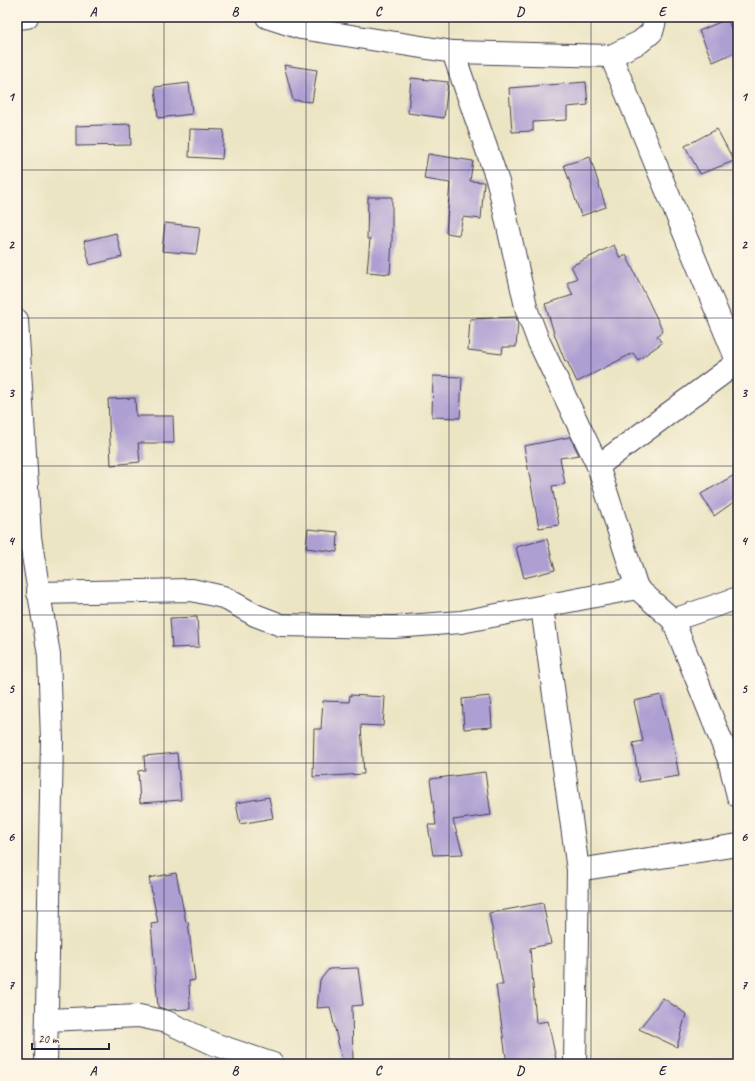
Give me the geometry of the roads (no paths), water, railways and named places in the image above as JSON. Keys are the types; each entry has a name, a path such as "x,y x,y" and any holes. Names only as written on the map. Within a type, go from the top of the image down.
{"street":[{"path":"17,18 27,17"},
{"path":"267,17 301,28 453,52 611,56 640,42 652,32 656,17"},
{"path":"453,52 498,182 527,311 538,340 598,466 637,588 673,620 729,760 738,794"},
{"path":"598,466 738,362 611,56"},
{"path":"17,320 22,485 49,655 52,740 46,1064"},
{"path":"38,593 192,590 223,597 255,615 281,625 394,627 461,622 637,588"},
{"path":"673,620 738,598"},
{"path":"542,607 578,870 575,1064"},
{"path":"578,870 738,845"},
{"path":"47,1020 139,1016 166,1022 214,1044 273,1064"}]}
